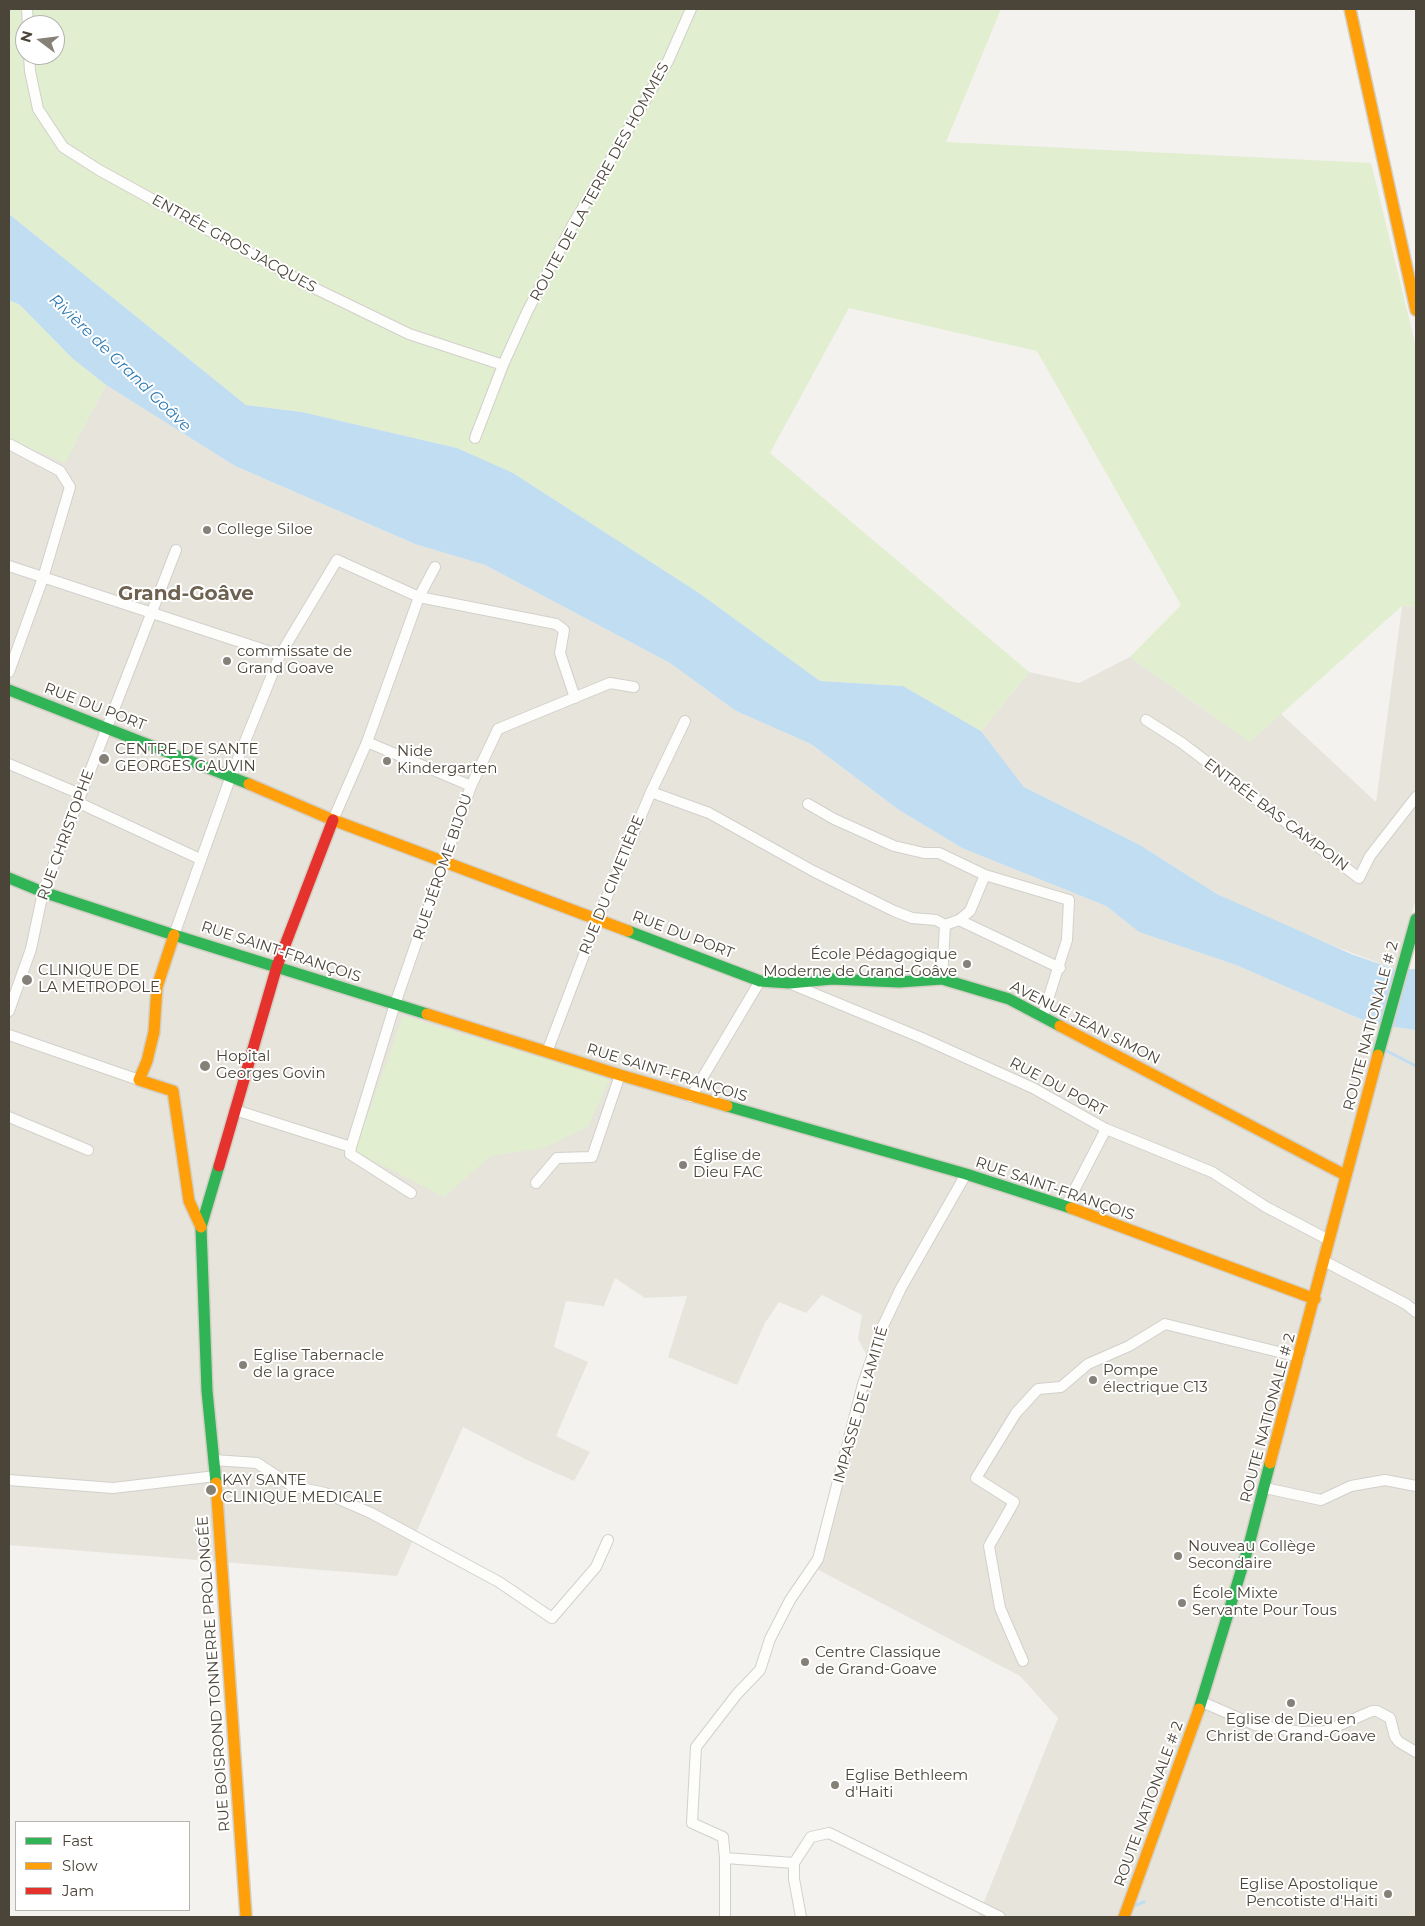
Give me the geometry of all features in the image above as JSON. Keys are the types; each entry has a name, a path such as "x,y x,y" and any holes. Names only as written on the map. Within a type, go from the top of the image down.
{"street":[{"name":"ROUTE DE LA TERRE DES HOMMES","path":"475,438 503,365 571,228 668,61 691,9"},
{"path":"1350,9 1416,310"},
{"name":"ENTRÉE GROS JACQUES","path":"30,65 38,109 63,147 99,170 306,284 409,334 503,365"},
{"path":"9,444 60,471 70,487 43,578 9,672"},
{"name":"RUE CHRISTOPHE","path":"9,1011 31,949 43,892 176,550"},
{"path":"139,1080 147,1061 154,1032 157,987 200,859 231,776 280,656 337,560 419,597 556,624 564,630 560,653 575,698"},
{"path":"9,566 280,656"},
{"path":"333,820 367,742 419,597 435,567"},
{"name":"RUE JÉROME BIJOU","path":"351,1146 395,1004 444,860 471,786 498,729 610,683 634,687"},
{"name":"RUE DU PORT","path":"9,690 231,776 333,820 598,918 760,981 790,983 922,1038 1016,1080 1106,1129 1212,1172 1266,1207 1329,1240"},
{"name":"ENTRÉE BAS CAMPOIN","path":"1146,720 1186,747 1358,878 1370,856 1416,798"},
{"name":"RUE DU CIMETIÈRE","path":"547,1052 598,918 651,792 685,722"},
{"path":"367,742 471,786"},
{"path":"9,764 200,859"},
{"path":"651,792 709,813 819,875 912,918 936,920 945,925 959,920 970,911 985,875"},
{"path":"808,804 834,819 894,846 939,853 985,875 1069,900 1067,940 1060,968 1043,1015"},
{"name":"RUE BOISROND TONNERRE PROLONGÉE","path":"246,1917 216,1476 207,1391 201,1226 277,966 333,820"},
{"name":"RUE SAINT-FRANÇOIS","path":"9,878 43,892 690,1097 966,1174 1066,1206 1315,1299"},
{"name":"ROUTE NATIONALE # 2","path":"1124,1917 1202,1702 1265,1488 1346,1175 1416,919"},
{"path":"959,920 1060,968"},
{"path":"942,979 945,925"},
{"name":"AVENUE JEAN SIMON","path":"790,983 832,978 899,982 942,979 1009,998 1346,1175"},
{"path":"690,1097 760,981"},
{"path":"9,1035 173,1091 189,1201 201,1226"},
{"path":"536,1182 556,1158 592,1157 620,1075"},
{"path":"234,1110 351,1146 350,1154 410,1193"},
{"path":"9,1117 88,1150"},
{"path":"1066,1206 1106,1129"},
{"name":"IMPASSE DE L'AMITIÉ","path":"726,1858 723,1837 692,1823 696,1747 737,1694 760,1670 770,1639 790,1600 818,1559 864,1384 882,1328 901,1288 966,1174"},
{"path":"1324,1261 1406,1304 1416,1312"},
{"path":"1023,1661 1000,1608 989,1546 1014,1502 976,1478 1016,1413 1038,1389 1061,1388 1088,1364 1129,1346 1165,1324 1299,1357"},
{"path":"214,1460 257,1463 292,1486 325,1493 372,1513 499,1582 552,1618 596,1567 608,1540"},
{"path":"9,1480 113,1488 216,1476"},
{"path":"1265,1488 1320,1500 1351,1486 1385,1480 1416,1486"},
{"path":"1202,1702 1255,1725 1302,1732 1326,1731 1372,1711 1377,1711 1390,1718 1395,1737 1399,1742 1416,1752"},
{"path":"801,1917 794,1880 794,1863 811,1838 829,1833 1000,1917"},
{"path":"725,1917 726,1858 794,1863"}],"shaded area":[{"path":"106,385 235,466 415,544 485,565 670,663 736,711 811,744 899,810 962,848 1106,906 1139,932 1236,965 1372,1024 1416,1030 1416,1917 978,1917 1058,1718 1020,1676 811,1566 867,1356 858,1339 862,1315 822,1295 806,1313 779,1302 765,1323 737,1385 668,1357 687,1296 645,1298 615,1278 604,1306 566,1301 554,1347 588,1362 556,1436 590,1452 574,1481 527,1460 463,1427 397,1576 9,1545 9,456 15,442 65,462"},
{"path":"1402,606 1416,607 1416,898 1397,970 1300,933 1217,894 1140,845 1024,787 981,731 1029,672 1079,683 1130,657 1250,742 1280,713 1376,802"}],"green space":[{"path":"9,9 1001,9 946,142 1371,163 1416,347 1416,607 1402,606 1250,742 1130,657 1181,605 1037,351 849,308 770,453 1029,672 981,731 903,686 820,681 699,593 513,473 457,448 302,412 246,405 9,214"},
{"path":"9,300 20,305 72,358 106,385 65,463 16,442 9,456"},
{"path":"403,1016 610,1078 588,1127 543,1148 491,1156 444,1197 355,1151"}],"water":[{"name":"Rivière de Grand Goâve","path":"9,214 246,405 302,412 457,448 513,473 699,593 820,681 903,686 981,731 1024,787 1140,845 1217,894 1351,954 1397,970 1416,969 1416,1030 1372,1024 1236,965 1139,932 1106,906 962,848 899,810 811,744 736,711 670,663 485,565 415,544 235,466 106,385 72,358 20,305 9,300"}],"waterway":[{"path":"1367,1041 1375,1045"},
{"path":"1385,1050 1416,1066"},
{"path":"1136,1905 1144,1902"}],"traffic: fast":[{"path":"9,690 249,784"},
{"path":"9,878 43,892 174,935 427,1014"},
{"path":"1378,1055 1416,919"},
{"path":"628,931 760,981 790,983 832,979 899,982 942,979 1009,999 1060,1026"},
{"path":"727,1106 966,1174 1071,1208"},
{"path":"216,1483 207,1391 201,1227 219,1166"},
{"path":"1199,1709 1249,1545 1270,1463"}],"traffic: slow":[{"path":"1350,9 1416,310"},
{"path":"249,784 333,820 628,931"},
{"path":"174,935 157,987 154,1032 147,1061 139,1080 173,1091 189,1201 201,1227"},
{"path":"427,1014 620,1075 727,1106"},
{"path":"1060,1026 1345,1175"},
{"path":"1270,1463 1378,1055"},
{"path":"1071,1208 1315,1299"},
{"path":"216,1483 246,1917"},
{"path":"1124,1917 1199,1709"}],"traffic: jam":[{"path":"219,1166 277,966 333,820"}],"place":[{"name":"College Siloe","path":"207,530"},
{"name":"commissate de Grand Goave","path":"227,661"},
{"name":"CENTRE DE SANTE GEORGES GAUVIN","path":"104,759"},
{"name":"Nide Kindergarten","path":"387,761"},
{"name":"École Pédagogique Moderne de Grand-Goâve","path":"967,964"},
{"name":"CLINIQUE DE LA METROPOLE","path":"27,980"},
{"name":"Hopital Georges Govin","path":"205,1066"},
{"name":"Église de Dieu FAC","path":"683,1165"},
{"name":"Eglise Tabernacle de la grace","path":"243,1365"},
{"name":"Pompe électrique C13","path":"1093,1380"},
{"name":"KAY SANTE CLINIQUE MEDICALE","path":"211,1490"},
{"name":"Nouveau Collège Secondaire","path":"1178,1556"},
{"name":"École Mixte Servante Pour Tous","path":"1182,1603"},
{"name":"Centre Classique de Grand-Goave","path":"805,1662"},
{"name":"Eglise de Dieu en Christ de Grand-Goave","path":"1291,1703"},
{"name":"Eglise Bethleem d'Haiti","path":"835,1785"},
{"name":"Eglise Apostolique Pencotiste d'Haiti","path":"1388,1894"}],"district":[{"name":"Grand-Goâve","path":"186,594"}]}
